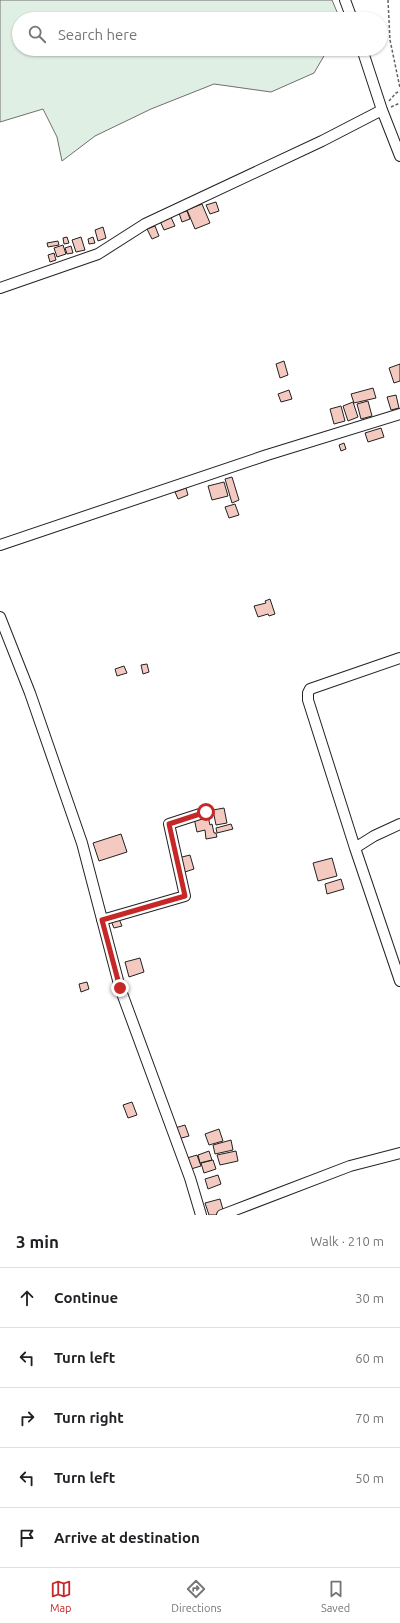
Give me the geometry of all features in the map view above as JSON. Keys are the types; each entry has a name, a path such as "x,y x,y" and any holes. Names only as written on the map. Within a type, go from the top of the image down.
{"street":[{"path":"345,0 349,12"},
{"path":"364,56 382,110 400,156"},
{"path":"0,288 98,254 144,224 322,141 382,110"},
{"path":"0,545 267,455 400,414"},
{"path":"0,617 30,692 82,842 120,988 190,1178 201,1215"},
{"path":"400,658 312,688 308,693 308,700 355,848 400,981"},
{"path":"102,920 185,896 169,824 206,812"},
{"path":"355,848 374,836 400,824"},
{"path":"222,1215 350,1166 400,1153"}],"path":[{"path":"388,0 390,40 400,88"},
{"path":"382,110 396,93 400,92"}],"green space":[{"path":"0,0 332,0 337,12 12,12 12,56 324,56 314,73 271,92 214,84 151,109 95,136 62,161 57,137 43,109 0,122"}],"building":[{"path":"216,202 219,211 210,214 206,205"},
{"path":"202,204 210,223 195,229 187,210"},
{"path":"187,211 190,219 182,222 179,213"},
{"path":"170,215 175,226 164,230 159,219"},
{"path":"155,226 159,236 152,239 147,229"},
{"path":"103,227 106,238 98,241 95,230"},
{"path":"67,237 69,243 64,244 63,238"},
{"path":"81,237 85,250 76,252 72,240"},
{"path":"93,237 95,243 89,244 88,239"},
{"path":"58,241 59,245 48,247 47,243"},
{"path":"63,245 66,254 57,257 54,248"},
{"path":"71,246 73,253 67,254 65,248"},
{"path":"54,253 56,260 50,262 48,255"},
{"path":"284,361 288,375 280,378 276,364"},
{"path":"400,364 400,381 394,383 389,368"},
{"path":"373,388 376,398 354,403 351,394"},
{"path":"289,390 292,399 281,402 278,394"},
{"path":"396,395 399,408 391,410 387,397"},
{"path":"368,401 372,416 361,419 357,404"},
{"path":"353,402 358,417 348,421 343,406"},
{"path":"341,406 345,421 334,424 330,409"},
{"path":"381,428 384,437 368,442 365,433"},
{"path":"344,443 346,449 341,451 339,445"},
{"path":"232,477 239,500 232,503 225,479"},
{"path":"224,482 228,496 212,500 208,486"},
{"path":"186,488 188,495 178,499 175,492"},
{"path":"235,504 239,515 229,518 225,507"},
{"path":"270,599 275,614 269,616 268,614 258,617 254,606 266,603 265,601"},
{"path":"147,664 149,672 143,674 141,665"},
{"path":"124,666 127,673 117,676 115,669"},
{"path":"224,808 227,823 216,825 213,810"},
{"path":"208,816 210,825 212,824 214,833 216,833 217,837 206,839 205,830 197,832 194,818"},
{"path":"231,824 233,829 217,833 216,828"},
{"path":"121,834 127,852 99,861 93,843"},
{"path":"190,855 194,869 182,873 178,858"},
{"path":"332,858 337,876 318,881 313,863"},
{"path":"341,879 344,889 327,894 325,884"},
{"path":"119,919 122,926 114,928 111,921"},
{"path":"140,958 144,972 129,977 125,962"},
{"path":"87,982 89,989 81,992 79,984"},
{"path":"132,1102 137,1115 128,1118 123,1105"},
{"path":"185,1125 189,1136 178,1139 175,1128"},
{"path":"219,1129 223,1141 209,1145 205,1134"},
{"path":"231,1140 233,1150 215,1154 213,1145"},
{"path":"209,1151 212,1160 200,1163 198,1155"},
{"path":"236,1151 238,1161 220,1165 217,1155"},
{"path":"197,1155 201,1166 191,1169 187,1158"},
{"path":"213,1160 216,1169 204,1173 201,1163"},
{"path":"218,1175 221,1184 208,1189 205,1179"},
{"path":"220,1199 224,1213 209,1215 205,1203"}],"route":[{"path":"120,988 102,920 185,896 169,824 206,812"}]}
